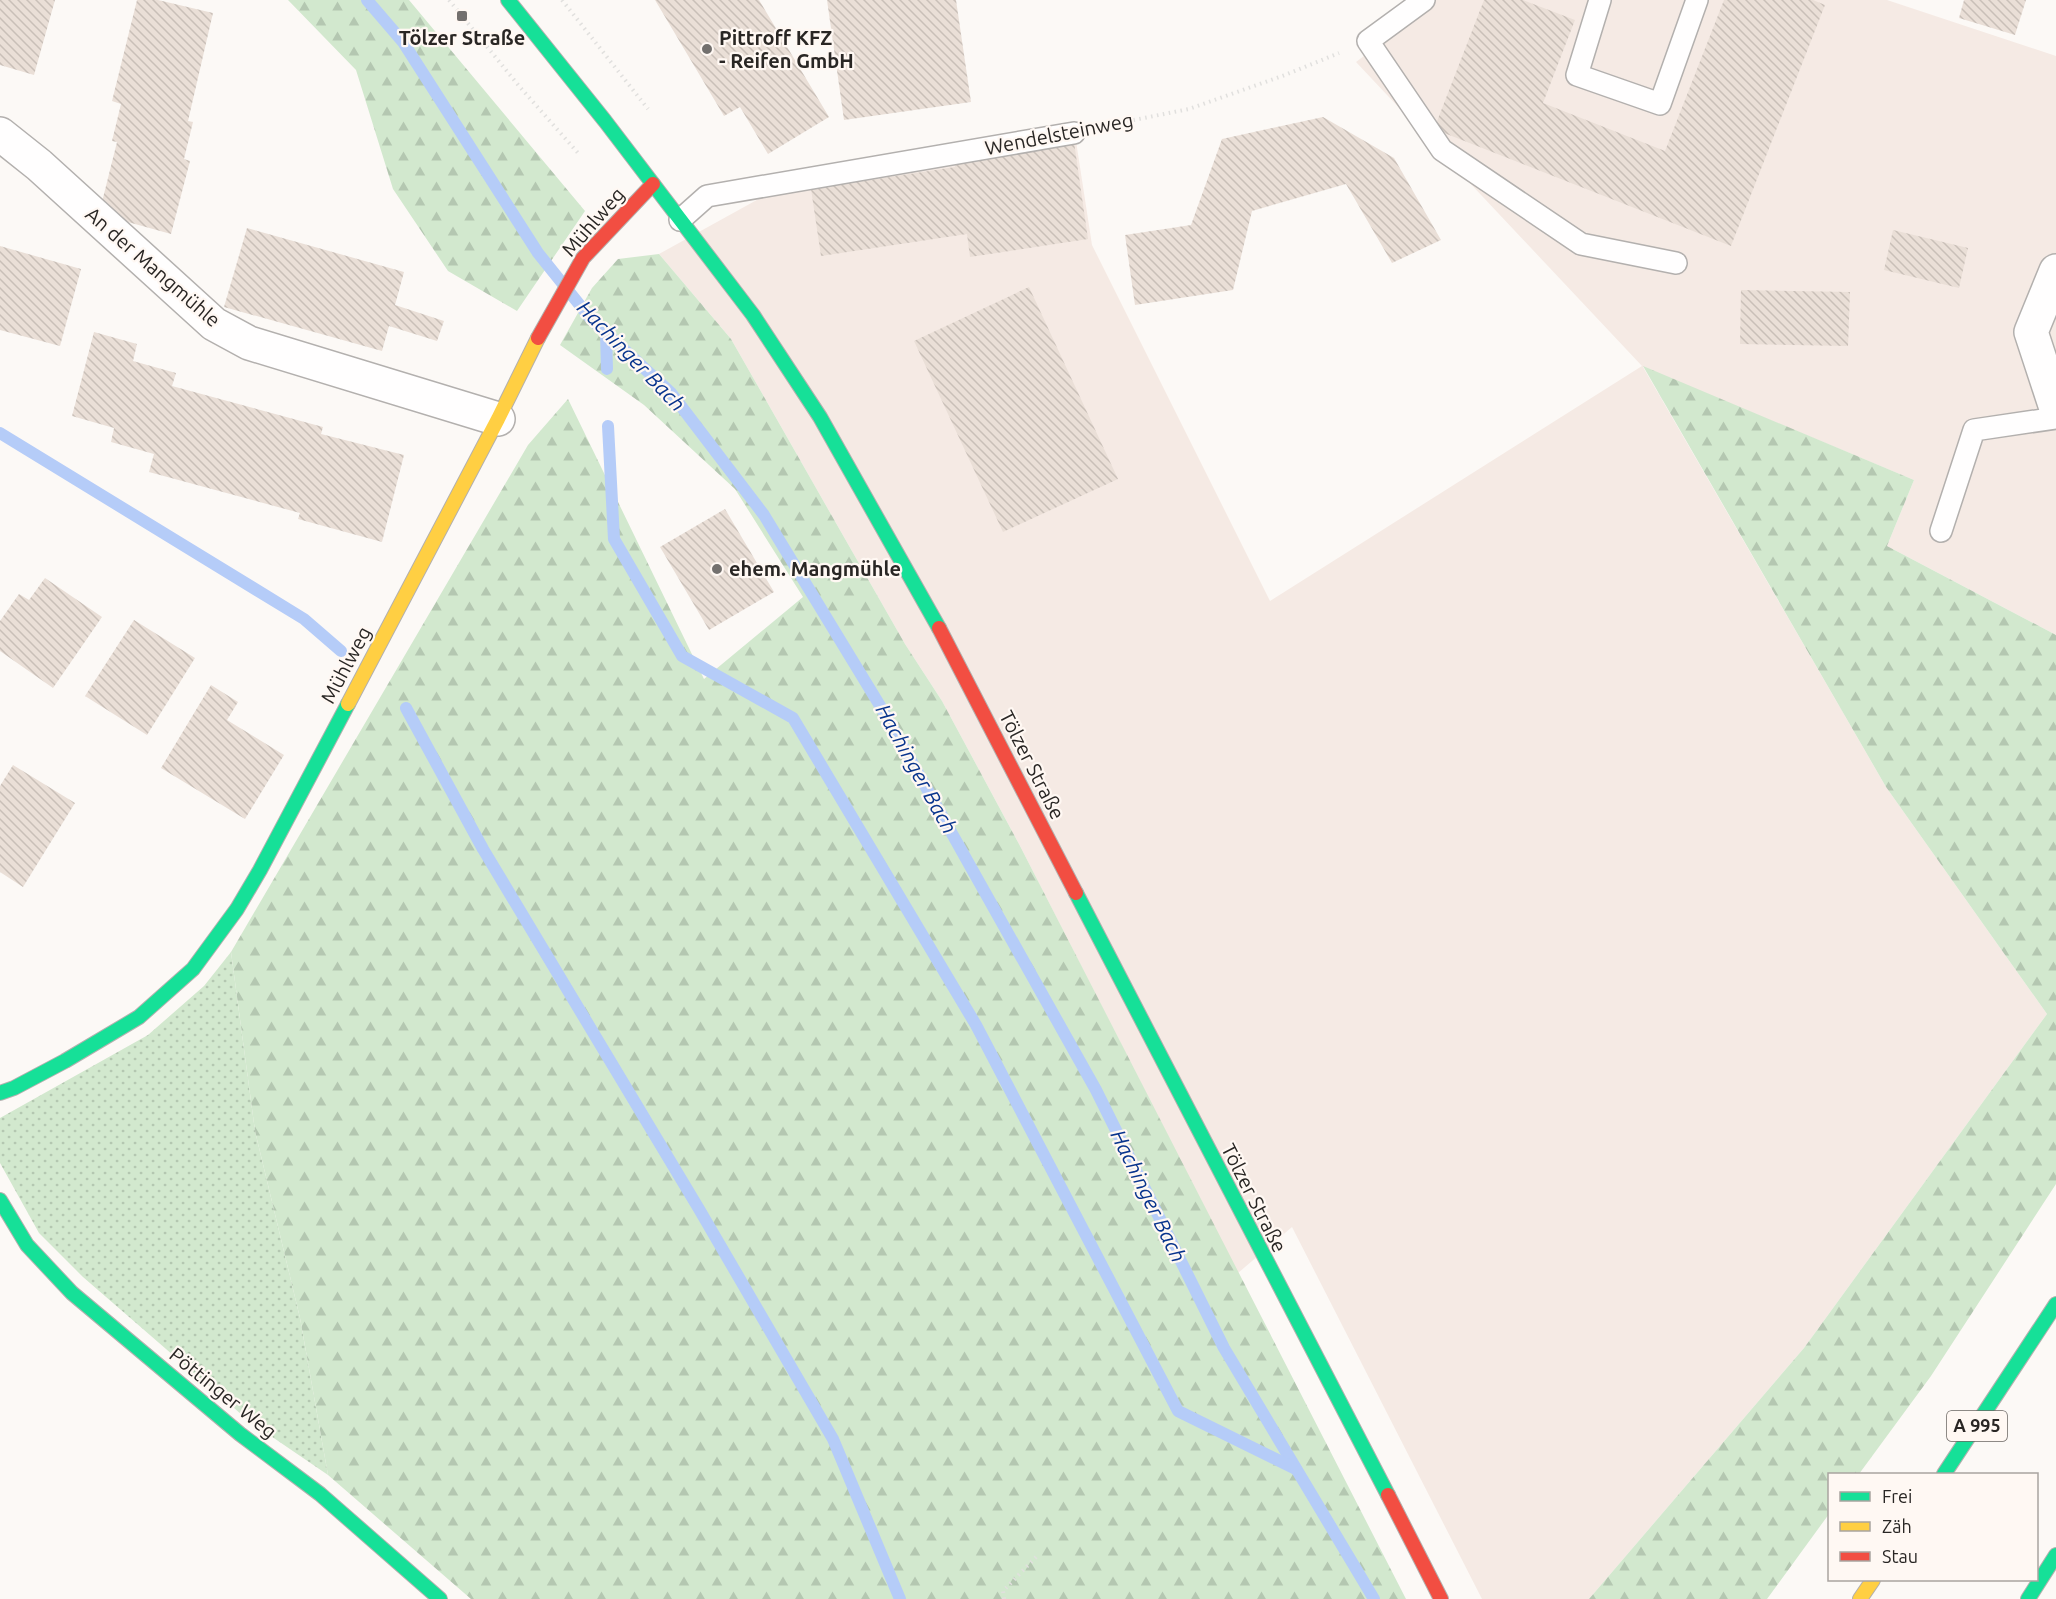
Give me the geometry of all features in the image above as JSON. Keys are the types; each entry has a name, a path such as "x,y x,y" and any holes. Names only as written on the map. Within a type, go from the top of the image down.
{"main road":[{"name":"Tölzer Straße","path":"508,0 605,121 753,315 820,417 925,600 1441,1599"},
{"name":"Mühlweg","path":"0,1093 65,1061 139,1017 193,969 237,909 260,870 498,419 543,327 583,258 653,184"},
{"name":"Pöttinger Weg","path":"0,1200 27,1245 72,1293 240,1434 320,1494 440,1599"},
{"name":"A 995","path":"1945,1473 2056,1304"},
{"path":"2028,1599 2056,1555"},
{"path":"1860,1599 1872,1581"}],"street":[{"name":"An der Mangmühle","path":"0,134 39,165 214,324 249,343 498,419"},
{"path":"2056,271 2031,332 2056,408"}],"lane":[{"path":"1424,0 1368,41 1442,150 1581,244 1676,262"},
{"path":"1600,0 1577,75 1660,104 1697,0"},
{"name":"Wendelsteinweg","path":"680,220 707,196 1074,133"},
{"path":"1941,531 1974,430 2056,418"}],"path":[{"path":"449,0 519,86 579,154"},
{"path":"562,0 637,93"},
{"name":"Wendelsteinweg","path":"1074,133 1189,109 1285,75 1368,41"},
{"path":"1004,1599 1003,1592 1038,1555"}],"shaded area":[{"path":"1435,0 1887,0 2056,56 2056,635 1887,546 1914,480 1643,367 1886,787 2047,1014 1804,1348 1589,1599 1482,1599 1292,1227 1238,1273 1019,844 942,701 905,644 731,339 659,254 766,195 1076,141 1092,245 1270,601 1642,366 1356,62"}],"green space":[{"path":"288,0 409,0 585,211 517,311 448,271 393,189 356,70"},
{"path":"659,254 731,339 905,644 942,701 1019,844 1406,1599 471,1599 328,1475 300,1318 255,1131 231,952 528,445 568,399 704,679 803,597 735,489 644,405 560,345 592,288 618,259"},
{"path":"1643,366 1914,480 1887,546 2056,635 2056,1184 1931,1376 1860,1473 1828,1473 1828,1515 1767,1599 1589,1599 1804,1348 2047,1014 1886,787"},
{"path":"231,952 255,1131 300,1318 328,1475 249,1421 83,1277 39,1233 0,1163 0,1118 148,1035 204,986"}],"building":[{"path":"0,0 55,0 34,75 0,65"},
{"path":"137,0 158,0 213,13 188,121 193,122 184,159 190,161 171,234 99,214 117,142 112,141 121,104 112,101"},
{"path":"655,0 759,0 829,117 768,154 740,107 724,116"},
{"path":"827,0 956,0 971,102 844,120"},
{"path":"1484,0 1523,0 1575,20 1543,103 1665,151 1724,0 1813,0 1825,5 1731,246 1434,129"},
{"path":"1964,0 2026,0 2015,35 1959,18"},
{"path":"1323,117 1394,158 1441,240 1392,263 1346,184 1252,211 1233,290 1135,305 1125,235 1191,225 1222,139"},
{"path":"1074,142 1088,239 970,257 967,234 821,256 811,189 955,167 954,160"},
{"path":"247,228 404,272 395,305 444,321 437,341 389,326 382,351 224,307"},
{"path":"1893,230 1968,248 1959,288 1884,270"},
{"path":"0,246 81,269 60,346 0,330"},
{"path":"1029,287 1118,479 1003,532 914,341"},
{"path":"1741,290 1850,292 1848,346 1740,344"},
{"path":"94,332 137,344 133,361 176,373 172,386 323,427 321,434 404,455 382,542 298,519 300,513 149,472 154,454 111,442 114,428 72,416"},
{"name":"ehem. Mangmühle","path":"725,509 774,592 709,630 660,547"},
{"path":"45,578 102,617 53,688 0,651 0,621 19,594 29,600"},
{"path":"134,620 195,658 147,735 85,696"},
{"path":"211,685 238,702 227,720 284,755 245,819 161,768"},
{"path":"13,765 75,803 23,887 0,872 0,786"}],"waterway":[{"name":"Hachinger Bach","path":"367,0 403,42 538,253 591,319 671,393 764,515 882,709 1096,1090 1224,1348 1374,1599"},
{"path":"606,333 607,369"},
{"path":"608,426 614,539 682,656 793,718 976,1025 1178,1411 1296,1469"},
{"path":"0,433 304,619 341,651"},
{"path":"406,708 483,849 699,1209 833,1439 900,1599"}],"traffic: fast":[{"path":"508,0 605,121 753,315 820,417 939,628"},
{"path":"0,1093 65,1061 139,1017 193,969 237,909 260,870 348,704"},
{"path":"1076,893 1388,1495"},
{"path":"0,1200 27,1245 72,1293 240,1434 320,1494 440,1599"},
{"path":"1945,1473 2056,1304"},
{"path":"2028,1599 2056,1555"}],"traffic: slow":[{"path":"348,704 498,419 538,338"},
{"path":"1860,1599 1872,1581"}],"traffic: jam":[{"path":"538,338 583,258 653,184"},
{"path":"939,628 1076,893"},
{"path":"1388,1495 1441,1599"}],"place":[{"name":"Tölzer Straße","path":"462,16"},
{"name":"Pittroff KFZ - Reifen GmbH","path":"707,49"},
{"name":"ehem. Mangmühle","path":"717,569"}]}
